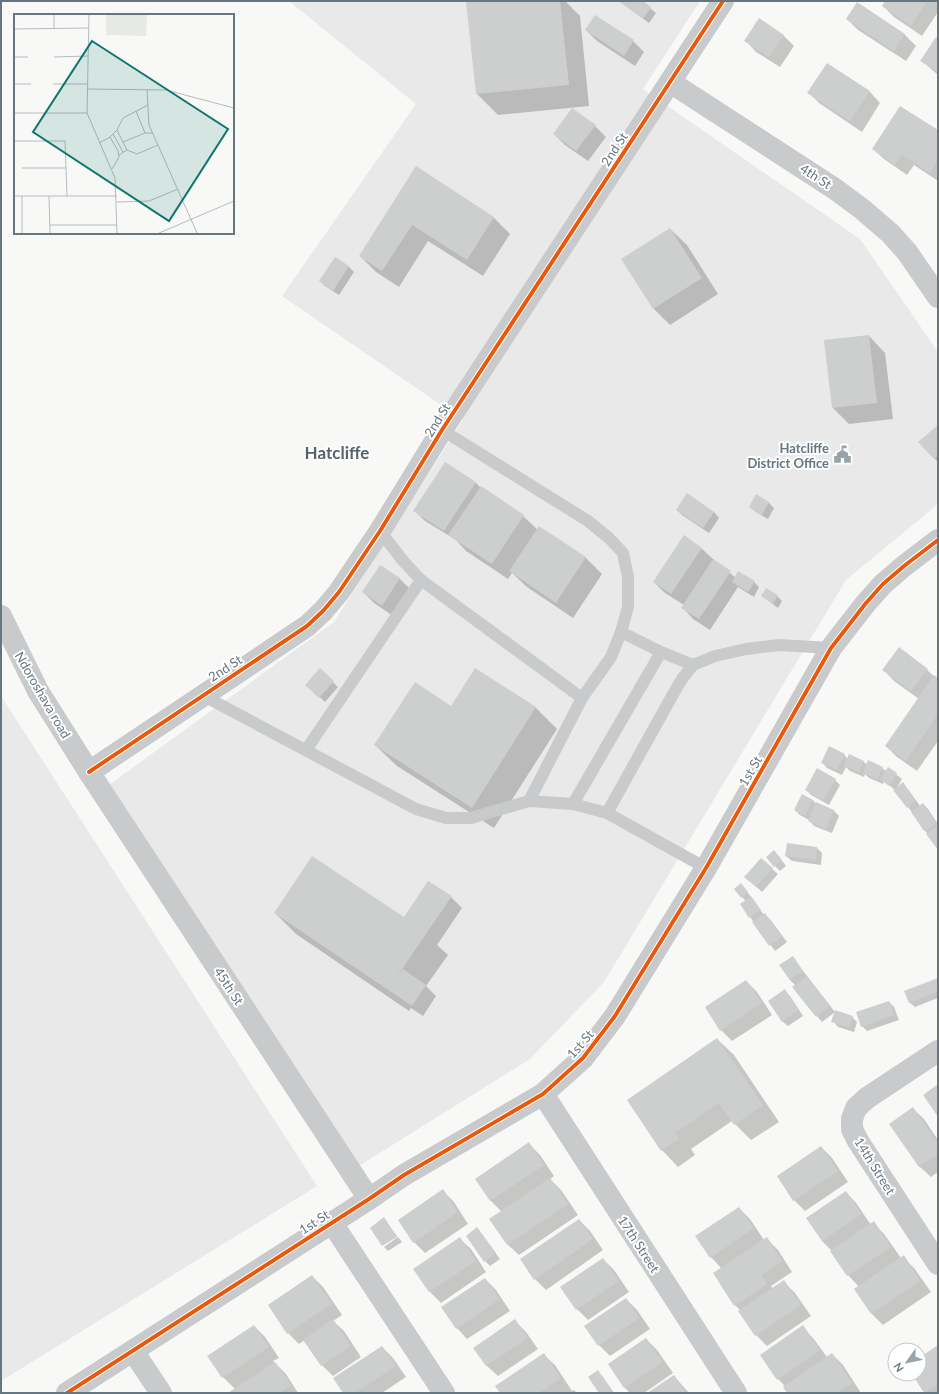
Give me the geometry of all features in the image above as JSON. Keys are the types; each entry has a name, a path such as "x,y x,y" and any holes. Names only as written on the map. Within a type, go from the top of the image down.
{"street":[{"name":"2nd St","path":"88,772 307,626 339,592 380,531 442,430 723,1"},
{"name":"4th St","path":"670,82 835,189 862,209 891,234 907,252 938,298"},
{"name":"1st St","path":"67,1393 404,1175 543,1094 583,1058 616,1016 706,868 831,648 866,603 883,584 938,540"},
{"name":"Ndoroshava road","path":"1,616 38,691 88,772"},
{"name":"45th St","path":"88,772 369,1199"},
{"name":"14th Street","path":"938,1051 867,1098 856,1108 852,1119 852,1129 938,1264"},
{"name":"17th Street","path":"543,1094 736,1393"},
{"path":"332,1223 444,1393"},
{"path":"133,1351 161,1393"}],"lane":[{"path":"442,430 588,521 609,538 623,553 628,578 628,607 621,632 611,657 582,698 529,801"},
{"path":"380,531 404,562 421,580 582,698"},
{"path":"306,750 421,580"},
{"path":"621,632 661,652 693,665"},
{"path":"607,813 672,696 682,679 693,665 715,656 779,644 831,648"},
{"path":"573,804 661,652"},
{"path":"202,695 416,810 446,818 471,818 529,801 573,804 607,813 706,868"}],"shaded area":[{"path":"289,1 700,1 643,89 860,239 938,352 938,504 846,580 604,982 530,1059 346,1174 99,792 334,622 463,420 282,296 416,104"},
{"path":"1,696 317,1186 1,1381"}],"building":[{"path":"560,1 569,85 476,94 466,2"},
{"path":"619,1 643,1 651,7 643,19"},
{"path":"885,1 927,1 911,26 882,6"},
{"path":"857,2 905,34 894,51 846,19"},
{"path":"595,15 634,40 624,56 585,30"},
{"path":"759,18 784,35 769,57 744,41"},
{"path":"936,37 938,38 938,72 920,61"},
{"path":"827,63 870,91 850,121 807,93"},
{"path":"900,106 938,130 938,160 930,173 902,155 895,165 872,149"},
{"path":"572,108 596,125 576,151 553,134"},
{"path":"416,166 494,217 467,260 412,225 382,271 359,256"},
{"path":"670,228 702,278 653,309 621,259"},
{"path":"335,257 349,266 333,291 319,281"},
{"path":"869,335 877,403 832,408 824,340"},
{"path":"938,425 938,455 934,459 918,442"},
{"path":"445,462 476,482 444,531 413,511"},
{"path":"481,486 524,515 492,564 448,535"},
{"path":"687,493 714,512 703,528 676,510"},
{"path":"756,494 769,502 762,515 749,507"},
{"path":"539,526 586,557 556,603 509,571"},
{"path":"684,535 702,548 671,594 653,582"},
{"path":"713,559 731,571 699,619 681,608"},
{"path":"380,565 400,578 382,606 362,592"},
{"path":"738,571 755,581 748,592 732,582"},
{"path":"766,588 778,595 773,604 761,596"},
{"path":"899,647 928,669 911,691 882,670"},
{"path":"320,668 334,681 319,698 305,685"},
{"path":"475,668 536,707 472,808 374,745 415,682 451,706"},
{"path":"934,675 938,678 938,714 906,761 885,746"},
{"path":"829,746 845,754 837,770 821,763"},
{"path":"849,754 864,761 859,772 844,766"},
{"path":"868,760 883,767 877,779 863,773"},
{"path":"888,767 897,773 889,786 880,779"},
{"path":"817,768 836,779 823,801 805,790"},
{"path":"903,782 916,801 907,808 893,790"},
{"path":"802,794 813,800 805,816 794,810"},
{"path":"816,802 834,810 826,829 808,821"},
{"path":"923,803 937,823 924,831 911,812"},
{"path":"938,825 938,850 926,834"},
{"path":"787,843 817,847 816,860 785,856"},
{"path":"774,850 782,860 774,867 766,857"},
{"path":"312,856 404,917 428,881 452,896 396,978 403,969 426,985 412,1006 274,913"},
{"path":"761,858 773,868 756,887 744,877"},
{"path":"741,883 748,892 741,898 734,889"},
{"path":"751,896 761,910 749,918 740,904"},
{"path":"765,913 782,937 769,946 752,922"},
{"path":"793,956 803,971 790,980 779,965"},
{"path":"807,976 830,1006 816,1017 792,987"},
{"path":"938,978 938,991 909,1003 904,991"},
{"path":"746,980 762,1003 720,1031 705,1007"},
{"path":"785,989 798,1010 782,1022 768,1001"},
{"path":"889,1001 894,1015 861,1027 856,1012"},
{"path":"835,1010 853,1016 849,1027 831,1022"},
{"path":"717,1038 763,1105 734,1125 719,1103 675,1133 679,1139 661,1151 627,1100"},
{"path":"938,1084 938,1117 923,1095"},
{"path":"913,1107 938,1144 938,1154 919,1167 889,1124"},
{"path":"529,1142 544,1165 490,1201 475,1179"},
{"path":"821,1146 838,1171 793,1201 777,1176"},
{"path":"550,1178 568,1204 507,1245 489,1219"},
{"path":"443,1189 458,1212 413,1243 398,1220"},
{"path":"846,1191 862,1214 822,1241 806,1218"},
{"path":"739,1207 754,1228 710,1258 695,1236"},
{"path":"384,1217 397,1237 382,1246 370,1228"},
{"path":"579,1219 593,1239 534,1280 520,1259"},
{"path":"874,1221 891,1247 847,1276 830,1251"},
{"path":"477,1227 496,1253 484,1262 466,1236"},
{"path":"460,1237 476,1261 429,1292 413,1269"},
{"path":"767,1237 782,1261 761,1275 767,1284 734,1306 713,1273"},
{"path":"904,1255 920,1281 871,1314 854,1289"},
{"path":"603,1258 619,1281 576,1310 560,1287"},
{"path":"312,1275 332,1304 287,1334 268,1305"},
{"path":"485,1278 500,1299 456,1329 441,1307"},
{"path":"784,1280 801,1305 755,1336 738,1311"},
{"path":"626,1298 639,1318 598,1346 584,1326"},
{"path":"333,1319 351,1346 321,1366 303,1340"},
{"path":"515,1319 528,1338 486,1366 473,1348"},
{"path":"254,1325 269,1347 222,1378 207,1356"},
{"path":"803,1325 820,1350 777,1380 760,1355"},
{"path":"646,1338 663,1362 624,1388 608,1364"},
{"path":"938,1345 938,1384 924,1393 917,1382 927,1382 927,1353"},
{"path":"382,1346 396,1366 355,1393 343,1393 333,1378"},
{"path":"544,1353 561,1378 539,1393 500,1393 495,1386"},
{"path":"832,1353 852,1383 837,1393 787,1393 783,1387"},
{"path":"275,1362 291,1385 279,1393 228,1393"},
{"path":"598,1370 613,1393 599,1393 588,1377"},
{"path":"674,1375 686,1393 647,1393"}],"cycle path":[{"path":"89,772 307,626 323,611 339,592 380,531 442,430 723,1"},
{"path":"67,1393 404,1175 543,1094 583,1058 615,1016 706,868 831,648 866,603 883,584 938,540"}],"place":[{"name":"Hatcliffe District Office","path":"842,455"}],"district":[{"name":"Hatcliffe","path":"337,452"}]}
